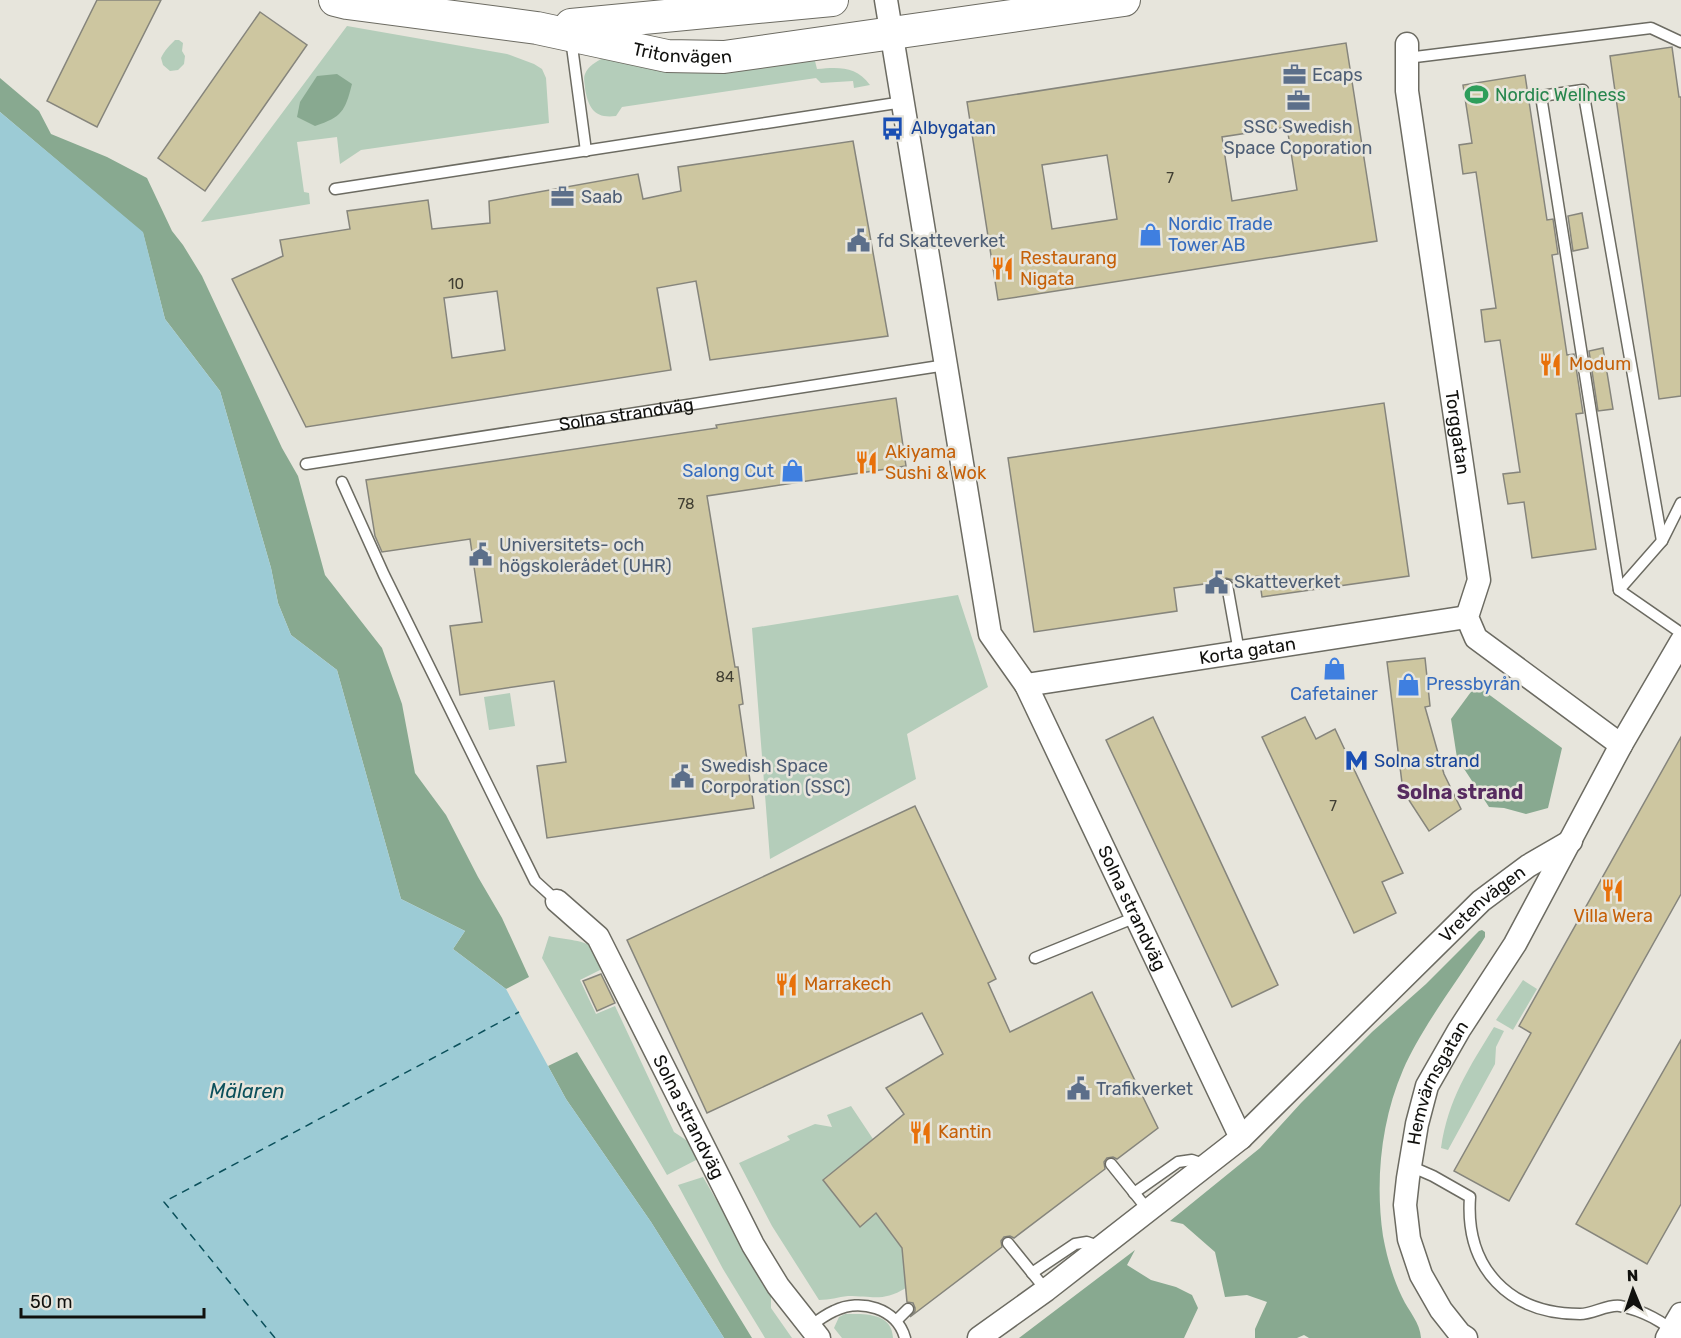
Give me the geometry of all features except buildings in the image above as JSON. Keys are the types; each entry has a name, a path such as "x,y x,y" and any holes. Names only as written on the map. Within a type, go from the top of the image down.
{"street":[{"path":"335,0 537,28"},
{"name":"Tritonvägen","path":"537,28 832,0"},
{"name":"Solna strandväg","path":"886,0 990,634 1026,685 1241,1138"},
{"name":"Tritonvägen","path":"537,28 667,56 724,57 1125,0"},
{"name":"Torggatan","path":"1407,51 1407,91 1479,580 1467,617"},
{"path":"1467,617 1476,638 1621,745"},
{"name":"Korta gatan","path":"1026,685 1467,617"},
{"path":"1571,841 1621,745 1681,642"},
{"name":"Vretenvägen","path":"1241,1138 1481,901 1528,866 1571,841"},
{"name":"Hemvärnsgatan","path":"1466,1338 1460,1334 1441,1310 1421,1275 1409,1239 1405,1205 1417,1124 1427,1086 1459,1030 1515,944 1571,841"},
{"name":"Solna strandväg","path":"557,901 598,937 753,1245 778,1286 814,1332"},
{"path":"979,1338 1039,1282 1102,1247 1141,1202 1206,1165 1241,1138"}],"lane":[{"path":"1407,51 1651,28 1681,42"},
{"path":"571,35 586,151"},
{"path":"1662,541 1583,90 1541,96 1619,590 1681,633"},
{"path":"335,189 903,102"},
{"name":"Solna strandväg","path":"306,464 946,365"},
{"path":"342,482 388,584 535,881 557,901"},
{"path":"1619,590 1662,541 1681,504"},
{"path":"1227,585 1239,652"},
{"path":"1035,958 1136,917"},
{"path":"1111,1164 1141,1202"},
{"path":"1410,1166 1470,1197 1469,1217 1480,1259 1491,1279 1506,1292 1531,1306 1555,1313 1583,1314 1618,1305 1650,1316 1675,1330"},
{"path":"1008,1243 1039,1282"},
{"path":"814,1332 834,1310 855,1306 880,1309 897,1320 905,1338"},
{"path":"897,1320 908,1309"}],"green space":[{"path":"347,26 507,54 534,64 542,69 546,78 549,123 361,150 340,164 337,137 297,142 304,192 309,193 310,204 201,222"},
{"path":"175,40 183,43 184,64 178,70 170,71 163,65 161,58"},
{"path":"603,58 755,66 815,61 817,69 833,68 853,71 870,85 854,88 853,81 821,83 816,78 622,107 616,116 603,116 594,111 588,101 584,76 592,65"},
{"path":"337,74 352,84 341,112 315,126 297,117 300,102 317,76"},
{"path":"0,78 39,111 51,134 107,157 147,178 172,231 202,276 282,448 298,476 325,575 382,648 402,704 415,773 446,815 502,918 529,977 506,989 453,949 465,931 401,899 337,670 291,635 278,603 271,568 220,391 165,319 143,233 0,112"},
{"path":"958,595 988,687 907,734 916,779 770,859 752,628"},
{"path":"1476,685 1562,748 1548,808 1526,814 1504,808 1489,807 1457,758 1451,719"},
{"path":"510,693 515,726 489,730 484,697"},
{"path":"1482,930 1485,932 1485,937 1411,1053 1395,1090 1385,1130 1380,1173 1383,1236 1396,1283 1416,1322 1421,1338 1309,1338 1304,1335 1297,1338 1255,1338 1255,1329 1267,1302 1247,1295 1225,1297 1215,1252 1183,1224 1170,1221 1260,1148 1372,1032"},
{"path":"549,936 586,944 596,952 604,968 580,980 596,1014 615,1006 674,1132 689,1142 698,1159 667,1175 542,958"},
{"path":"1523,980 1537,989 1513,1030 1496,1020"},
{"path":"1494,1027 1504,1031 1496,1047 1495,1064 1448,1150 1441,1148 1454,1099 1468,1070"},
{"path":"577,1052 752,1338 724,1338 651,1222 566,1099 548,1066"},
{"path":"851,1106 873,1139 823,1180 860,1226 876,1213 902,1248 906,1288 884,1297 848,1296 819,1300 772,1226 739,1163 790,1140 787,1136 815,1124 832,1127 827,1115"},
{"path":"703,1177 771,1294 771,1308 792,1338 765,1338 723,1269 678,1185"},
{"path":"1135,1250 1127,1265 1151,1280 1176,1287 1192,1295 1198,1308 1184,1338 1019,1338"},
{"path":"845,1314 876,1316 882,1319 888,1323 893,1338 842,1338 834,1328 839,1317"}],"water":[{"name":"Mälaren","path":"0,112 143,232 165,319 220,391 271,568 278,603 291,635 337,670 401,899 465,931 453,949 506,989 566,1099 651,1222 724,1338 0,1338"}],"ferry route":[{"path":"275,1338 164,1202 519,1012"}],"place":[{"name":"Ecaps","path":"1294,75"},
{"name":"Nordic Wellness","path":"1477,95"},
{"name":"SSC Swedish Space Coporation","path":"1298,101"},
{"name":"Albygatan","path":"893,128"},
{"name":"Saab","path":"563,197"},
{"name":"Nordic Trade Tower AB","path":"1150,234"},
{"name":"fd Skatteverket","path":"859,241"},
{"name":"Restaurang Nigata","path":"1002,268"},
{"name":"Modum","path":"1551,364"},
{"name":"Akiyama Sushi & Wok","path":"867,462"},
{"name":"Salong Cut","path":"792,471"},
{"name":"Universitets- och högskolerådet (UHR)","path":"481,555"},
{"name":"Skatteverket","path":"1216,582"},
{"name":"Cafetainer","path":"1334,668"},
{"name":"Pressbyrån","path":"1408,684"},
{"name":"Solna strand","path":"1356,761"},
{"name":"Swedish Space Corporation (SSC)","path":"683,776"},
{"name":"Villa Wera","path":"1613,890"},
{"name":"Marrakech","path":"786,984"},
{"name":"Trafikverket","path":"1078,1089"},
{"name":"Kantin","path":"920,1132"}],"district":[{"name":"Solna strand","path":"1460,792"}]}
